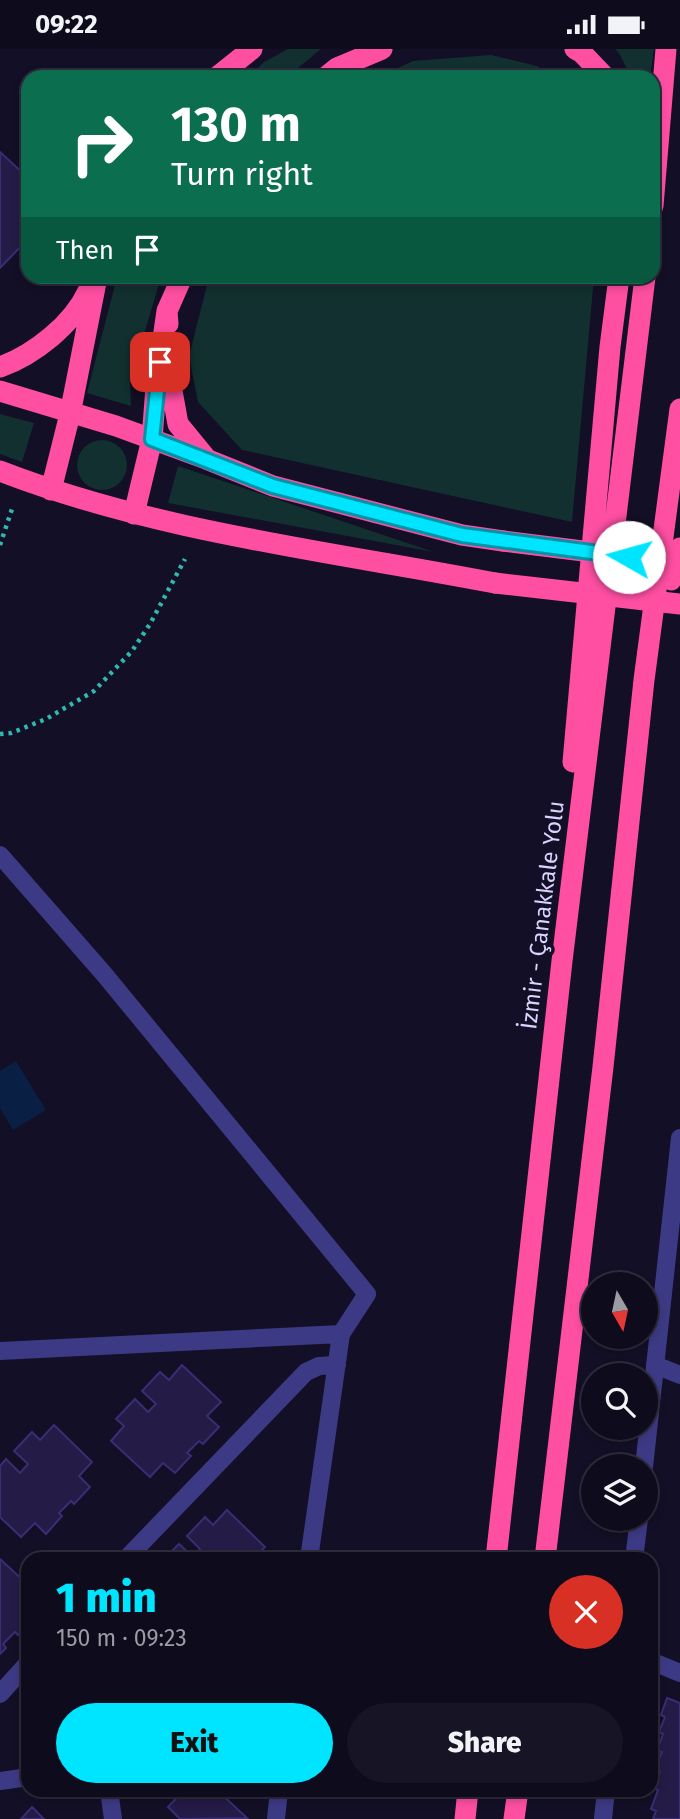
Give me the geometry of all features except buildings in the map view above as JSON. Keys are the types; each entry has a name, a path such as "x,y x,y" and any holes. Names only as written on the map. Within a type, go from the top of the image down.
{"highway":[{"path":"226,70 252,49"},
{"path":"335,70 382,49"},
{"path":"575,49 598,70"},
{"path":"660,122 666,49"},
{"path":"0,367 35,351 80,307 92,284"},
{"path":"51,490 70,414 95,284"},
{"path":"134,514 152,439 167,311 179,284"},
{"path":"562,961 573,763 610,347 618,284"},
{"name":"İzmir - Çanakkale Yolu","path":"497,1552 562,961 644,284"},
{"path":"167,311 172,391 178,424 206,459"},
{"path":"0,391 116,426 273,486 462,535 680,563"},
{"path":"546,1552 603,1067 644,680 680,409"},
{"path":"0,471 51,490 176,525 495,583 680,604"},
{"path":"644,680 680,548"},
{"path":"465,1819 467,1797"},
{"path":"514,1819 516,1797"}],"street":[{"path":"0,855 104,974 367,1294 341,1334 310,1552"},
{"path":"655,1363 674,1254 680,1137"},
{"path":"0,1351 341,1334"},
{"path":"133,1552 306,1373 319,1366 337,1365"},
{"path":"658,1365 680,1375"},
{"path":"635,1552 638,1531"},
{"path":"658,1664 680,1674"},
{"path":"0,1693 21,1670"},
{"path":"0,1781 21,1778"},
{"path":"110,1797 113,1819"},
{"path":"276,1819 278,1797"},
{"path":"603,1819 605,1797"}],"path":[{"path":"0,545 13,506"},
{"path":"0,734 11,733 46,719 94,691 132,651 150,624 185,559"}],"green space":[{"path":"288,49 321,49 296,70 255,70"},
{"path":"615,49 654,49 651,70 628,70"},
{"path":"491,55 537,66 543,70 393,70 413,61"},
{"path":"115,284 159,284 130,382 131,406 87,393"},
{"path":"207,284 593,284 572,522 242,450 198,402 189,356"},
{"path":"0,414 34,423 22,462 0,454"},
{"path":"102,440 119,448 127,465 119,482 102,490 85,482 77,465 85,448"},
{"path":"178,466 434,552 168,503"}],"water":[{"path":"16,1061 46,1110 13,1130 0,1108 0,1071"}],"route":[{"path":"160,362 152,439 273,486 462,535 629,557"}]}
